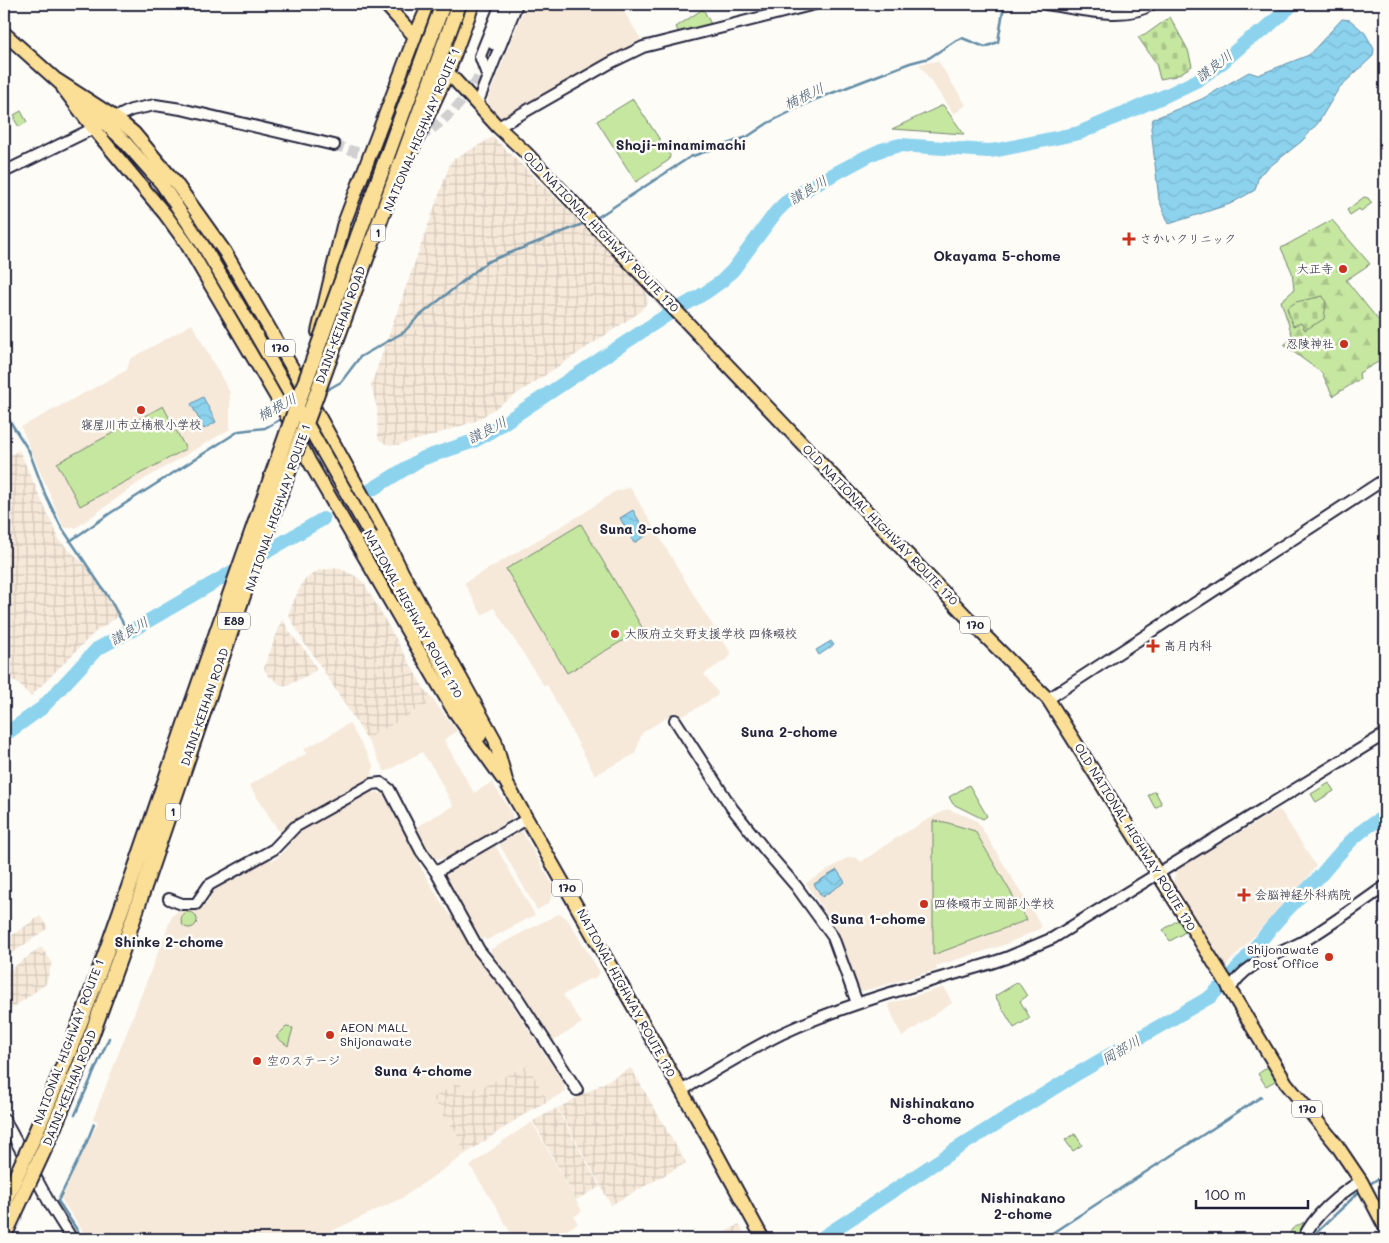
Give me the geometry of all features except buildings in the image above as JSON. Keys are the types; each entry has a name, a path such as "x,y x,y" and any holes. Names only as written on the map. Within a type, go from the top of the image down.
{"highway":[{"name":"OLD NATIONAL HIGHWAY ROUTE 170","path":"385,4 477,104 1048,700 1158,872 1286,1083 1336,1144 1361,1180 1385,1227"},
{"name":"NATIONAL HIGHWAY ROUTE 1","path":"4,1201 70,1045 268,482 299,383 315,346 342,226 429,4"},
{"name":"DAINI-KEIHAN ROAD","path":"4,1201 38,1127 97,978 227,602 443,4"},
{"name":"DAINI-KEIHAN ROAD","path":"4,1238 85,1053 126,940 240,604 458,4"},
{"name":"NATIONAL HIGHWAY ROUTE 1","path":"4,1238 45,1155 86,1058 313,406 400,174 448,72 473,4"},
{"name":"NATIONAL HIGHWAY ROUTE 170","path":"4,33 130,147 161,183 204,247 370,536 763,1239"},
{"name":"170","path":"104,123 134,133 155,156 200,215 225,252 313,406 495,740 507,784"},
{"name":"170","path":"104,123 144,186 176,228 221,302 288,418 300,444 452,708 507,784"}],"street":[{"path":"488,77 480,56 501,4"},
{"path":"493,44 509,4"},
{"path":"477,104 517,4"},
{"path":"498,126 643,46 815,4"},
{"path":"1046,4 1116,13 1131,13 1152,4"},
{"path":"1124,4 1131,13"},
{"path":"4,172 131,110 155,105 171,106 334,145"},
{"path":"1048,700 1385,479"},
{"path":"674,720 732,808 796,886 833,937 857,1003"},
{"path":"681,1091 747,1052 782,1034 857,1003 1006,958 1053,938 1385,734"},
{"path":"169,899 182,904 196,904 209,885 274,849 295,827 374,783 384,784 389,789 480,950 525,1008 577,1090"},
{"path":"436,872 527,819"},
{"path":"1230,990 1234,982 1256,964 1269,956 1304,941 1385,886"},
{"path":"4,1119 50,1204 72,1239"},
{"path":"1303,1239 1324,1210 1346,1190 1361,1180"}],"shaded area":[{"path":"526,4 619,4 641,39 505,119 501,119 488,105 488,98"},
{"path":"938,61 966,105 954,114 919,64"},
{"path":"493,137 644,284 648,301 640,312 476,421 398,445 386,444 378,439 377,408 371,385 451,161"},
{"name":"寝屋川市立楠根小学校","path":"192,324 230,393 230,429 138,483 76,528 64,528 21,427 127,370 130,359"},
{"path":"19,450 60,541 85,565 107,592 121,615 95,632 31,696 16,682 4,676 4,459"},
{"name":"大阪府立交野支援学校 四條畷校","path":"630,487 702,609 731,653 730,657 704,674 718,693 717,696 685,715 678,715 675,712 642,733 635,754 595,775 547,685 544,686 494,608 482,615 464,583 584,513 614,492"},
{"path":"339,568 357,577 364,583 425,690 434,701 367,739 306,646 288,614 303,581 319,570"},
{"path":"282,619 293,637 309,655 316,668 315,671 287,686 279,684 271,677 269,678 264,668"},
{"path":"434,701 457,731 444,740 474,793 492,782 512,813 512,819 446,859 433,858 414,828 453,806 435,771 422,752 385,772 367,739"},
{"path":"349,723 374,766 371,779 286,830 283,828 281,831 278,830 249,785 306,754 304,749"},
{"name":"AEON MALL Shijonawate","path":"372,791 384,794 402,830 412,844 420,866 442,904 456,922 485,969 504,992 564,1084 565,1092 548,1101 528,1065 482,1087 477,1087 466,1095 458,1082 444,1117 455,1130 462,1147 467,1153 402,1198 315,1239 88,1239 61,1199 98,1122 93,1119 172,916 181,908 191,911 201,908 209,901 212,892 219,885 241,876 270,858 272,861 280,856 299,832"},
{"name":"四條畷市立岡部小学校","path":"947,809 978,822 1041,925 1041,928 1004,945 936,966 937,970 860,992 839,933 806,883 847,858 857,858 861,862 899,836"},
{"path":"1277,810 1281,811 1316,866 1306,880 1225,967 1173,882 1177,870"},
{"path":"522,831 555,889 549,903 537,910 499,844"},
{"path":"495,845 535,915 487,940 477,936 444,877 445,872 451,868 472,859"},
{"path":"561,914 568,920 600,972 593,980 591,978 563,995 582,1023 552,1042 490,957 491,949"},
{"path":"40,916 48,928 4,959 4,941"},
{"path":"41,947 52,962 46,984 4,1014 4,974"},
{"path":"944,987 952,1003 902,1037 888,1004"},
{"path":"528,1065 548,1101 529,1111 467,1153 462,1148 455,1130 444,1117 433,1098 459,1082 467,1094 477,1086 482,1087"},
{"path":"631,1068 686,1163 611,1205 558,1108"},
{"path":"557,1108 600,1187 576,1200 533,1121"},
{"path":"532,1122 582,1211 574,1217 578,1223 553,1239 514,1239 470,1166"},
{"path":"739,1224 748,1239 713,1239"}],"green space":[{"path":"703,9 711,24 679,33 676,27"},
{"path":"1170,17 1188,50 1192,66 1176,76 1160,79 1156,63 1138,37 1145,35"},
{"path":"633,99 670,155 669,160 636,182 597,121"},
{"path":"943,105 964,134 892,129"},
{"path":"21,111 27,122 19,127 14,119 16,118 14,115"},
{"path":"1364,197 1368,198 1372,203 1361,211 1359,209 1350,215 1347,210"},
{"path":"1332,220 1370,264 1346,280 1385,331 1385,358 1359,373 1360,379 1333,396 1322,373 1284,345 1293,338 1281,301 1294,290 1292,272 1281,248"},
{"path":"1323,296 1326,303 1324,319 1305,330 1301,323 1293,326 1287,308 1296,302"},
{"path":"163,406 186,449 80,506 57,463"},
{"path":"581,524 643,629 567,673 506,569"},
{"path":"1329,783 1334,791 1316,802 1311,794"},
{"path":"969,785 987,816 983,819 953,804 949,797"},
{"path":"1155,791 1161,802 1155,808 1148,795"},
{"path":"933,821 945,822 975,831 1027,920 933,955"},
{"path":"189,912 197,920 189,928 181,920"},
{"path":"1179,919 1187,931 1170,941 1163,930"},
{"path":"1018,982 1027,996 1020,1001 1030,1018 1014,1028 995,996"},
{"path":"286,1027 293,1028 288,1046 276,1037"},
{"path":"1269,1066 1276,1077 1275,1081 1266,1086 1258,1074"},
{"path":"1075,1134 1082,1145 1073,1151 1065,1140"},
{"path":"1304,1222 1296,1239 1287,1239 1292,1229"}],"water":[{"path":"1342,19 1350,20 1365,33 1374,49 1373,56 1339,88 1318,123 1302,141 1259,175 1255,190 1230,204 1169,224 1159,200 1151,128 1153,119 1202,99 1249,72 1258,75 1309,55"},
{"path":"203,397 216,422 204,429 191,404"},
{"path":"633,510 647,535 634,543 620,518"},
{"path":"831,641 834,645 819,655 816,650"},
{"path":"837,870 845,882 822,897 814,884"}],"waterway":[{"name":"讃良川","path":"371,490 421,459 474,441 487,434 667,315 705,293 722,281 733,270 776,212 785,203 866,157 881,150 900,145 988,151 1079,133 1198,80 1223,62 1248,40 1263,31 1293,4"},
{"name":"楠根川","path":"595,219 690,157 747,137 768,123 814,100 910,63 929,58 962,38 985,47 998,42 1004,5"},
{"name":"楠根川","path":"323,392 341,382 360,357 404,332 417,318 487,262 585,223"},
{"name":"楠根川","path":"4,412 29,451 45,494 60,525 109,598 128,632"},
{"name":"楠根川","path":"70,541 239,431 265,428 283,418"},
{"name":"讃良川","path":"4,734 42,708 97,649 323,519"},
{"name":"岡部川","path":"820,1239 967,1142 1075,1075 1210,997 1342,850 1366,828 1385,817"},
{"path":"75,1115 109,1038"},
{"path":"1043,1239 1261,1097"},
{"path":"83,1239 58,1201 94,1124"},
{"path":"1370,1184 1385,1174"},
{"path":"1313,1239 1317,1232 1360,1191"},
{"path":"57,1239 63,1236"}],"tunnel":[{"path":"334,145 364,153 380,153 396,149 429,131 458,106 469,92 493,44"}],"place":[{"name":"さかいクリニック","path":"1129,239"},
{"name":"大正寺","path":"1343,269"},
{"name":"忍陵神社","path":"1344,344"},
{"name":"寝屋川市立楠根小学校","path":"141,410"},
{"name":"大阪府立交野支援学校 四條畷校","path":"615,634"},
{"name":"高月内科","path":"1153,646"},
{"name":"会脳神経外科病院","path":"1244,895"},
{"name":"四條畷市立岡部小学校","path":"924,904"},
{"name":"Shijonawate Post Office","path":"1329,957"},
{"name":"AEON MALL Shijonawate","path":"330,1035"},
{"name":"空のステージ","path":"257,1061"}],"district":[{"name":"Shoji-minamimachi","path":"681,145"},
{"name":"Okayama 5-chome","path":"997,256"},
{"name":"Suna 3-chome","path":"648,529"},
{"name":"Suna 2-chome","path":"789,732"},
{"name":"Suna 1-chome","path":"878,919"},
{"name":"Shinke 2-chome","path":"169,942"},
{"name":"Suna 4-chome","path":"423,1071"},
{"name":"Nishinakano 3-chome","path":"932,1112"},
{"name":"Nishinakano 2-chome","path":"1023,1206"}]}
